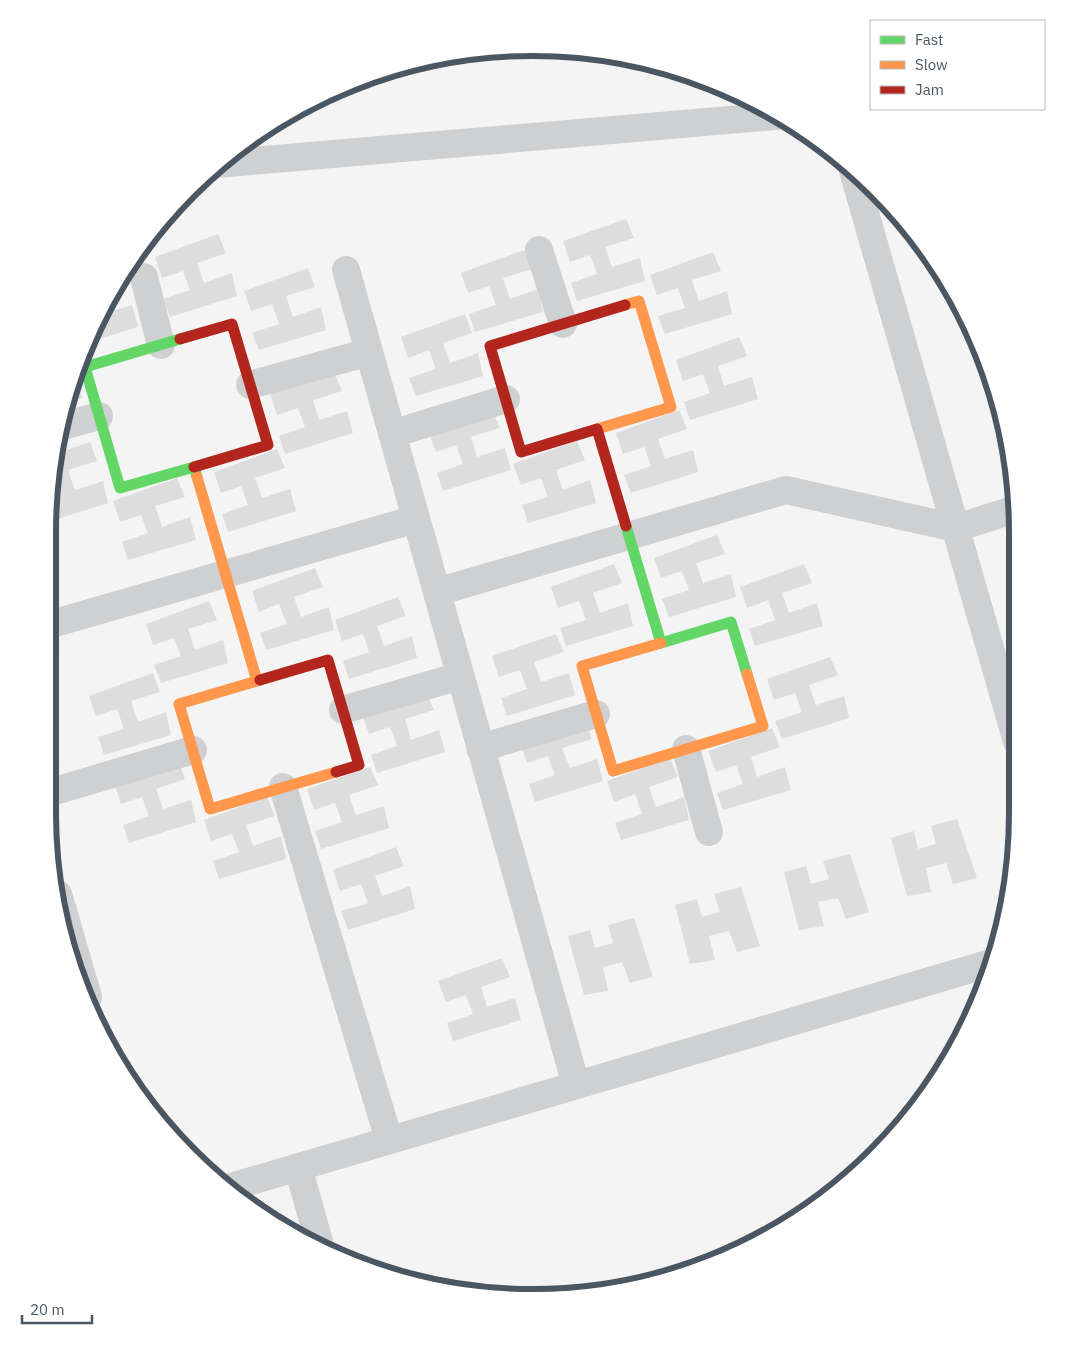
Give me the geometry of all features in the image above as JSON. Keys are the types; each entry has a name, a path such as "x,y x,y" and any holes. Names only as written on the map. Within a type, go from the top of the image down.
{"street":[{"path":"233,163 765,117"},
{"path":"857,184 1009,714"},
{"path":"540,250 563,324"},
{"path":"346,270 576,1085"},
{"path":"144,277 161,345"},
{"path":"639,301 671,407 521,452 506,399 490,346 639,301"},
{"path":"86,369 120,488 268,445 232,324 87,366"},
{"path":"250,385 369,352"},
{"path":"392,434 506,399"},
{"path":"69,424 99,416"},
{"path":"597,429 661,642"},
{"path":"194,467 257,680"},
{"path":"437,592 786,490 956,528 1008,511"},
{"path":"56,623 416,519"},
{"path":"731,622 763,726 613,771 596,714 582,666 731,622"},
{"path":"328,660 359,765 210,809 179,704 257,680 328,660"},
{"path":"343,710 460,676"},
{"path":"480,748 596,714"},
{"path":"686,749 709,832"},
{"path":"56,791 193,750"},
{"path":"284,787 389,1140"},
{"path":"237,1185 983,965"},
{"path":"298,1167 318,1238"}],"building":[{"path":"626,219 634,238 605,247 612,267 640,258 645,281 577,301 571,283 597,274 590,255 570,262 563,241"},
{"path":"218,234 226,253 197,263 204,283 232,273 237,296 170,317 163,299 190,290 183,271 162,278 155,257"},
{"path":"524,250 532,269 503,278 510,299 538,289 543,312 475,332 469,314 496,305 489,286 468,293 461,273"},
{"path":"713,252 721,271 692,280 699,301 727,291 732,314 665,334 658,316 685,308 678,288 657,295 650,275"},
{"path":"308,268 315,287 286,296 293,317 321,307 326,330 259,350 252,333 279,324 272,304 251,311 244,291"},
{"path":"132,305 138,327 98,339 110,312"},
{"path":"465,314 472,333 443,343 450,363 478,353 483,376 416,396 409,378 436,369 429,350 408,358 401,337"},
{"path":"739,337 747,356 718,366 724,386 752,377 758,399 690,420 684,402 710,393 703,374 683,381 676,360"},
{"path":"334,372 342,391 313,400 319,420 347,411 353,433 285,454 279,436 305,427 298,408 277,415 270,394"},
{"path":"79,387 82,398 75,400"},
{"path":"492,409 500,428 471,437 477,457 505,448 511,470 443,491 437,473 463,464 456,445 436,452 428,431"},
{"path":"679,410 687,429 658,439 665,459 693,450 698,472 631,493 624,475 651,466 644,447 623,454 616,433"},
{"path":"577,441 585,460 556,470 563,490 590,480 596,503 528,523 522,505 548,497 541,478 521,485 513,464"},
{"path":"90,442 97,461 68,470 75,490 103,481 108,503 56,519 57,498 61,497 58,490 63,451"},
{"path":"277,449 285,468 255,478 262,498 290,489 296,511 228,532 222,514 248,505 241,486 221,493 214,472"},
{"path":"177,478 185,497 155,506 162,527 190,517 196,540 128,560 122,542 148,533 141,515 120,522 113,501"},
{"path":"717,535 725,554 696,563 703,583 731,574 736,597 669,617 662,599 689,590 682,571 661,578 654,558"},
{"path":"614,564 622,583 593,593 600,613 628,603 633,626 566,646 560,628 586,620 579,601 558,608 551,587"},
{"path":"804,564 812,583 782,593 789,613 817,603 823,626 755,646 749,629 775,620 768,600 747,608 740,587"},
{"path":"315,568 323,587 294,597 301,617 329,607 334,630 266,650 260,633 287,624 279,604 259,612 252,591"},
{"path":"398,597 406,616 377,626 384,646 412,636 417,658 349,679 343,661 369,652 363,634 342,641 335,620"},
{"path":"209,601 217,620 188,629 195,650 223,640 228,663 161,683 154,665 181,656 174,638 153,645 146,624"},
{"path":"556,634 564,652 534,662 541,682 569,673 575,695 507,716 501,698 527,689 520,670 499,677 492,656"},
{"path":"830,657 838,675 809,685 816,705 844,696 849,718 782,739 775,721 802,712 795,693 774,700 767,679"},
{"path":"153,673 160,692 131,701 138,722 166,712 171,735 104,755 98,737 124,729 117,709 96,716 89,696"},
{"path":"426,691 434,710 405,719 411,740 439,730 445,752 377,773 371,755 397,746 390,727 369,734 362,714"},
{"path":"584,720 592,739 562,748 570,768 597,759 603,781 535,802 529,784 555,775 548,756 527,763 520,743"},
{"path":"772,728 780,747 751,757 757,777 785,767 791,790 723,810 717,793 743,784 736,765 716,772 708,751"},
{"path":"670,758 678,777 649,787 656,807 684,797 689,820 621,840 615,823 642,814 635,794 614,802 607,781"},
{"path":"178,760 185,779 156,789 163,809 191,800 196,822 129,843 123,825 149,816 142,797 121,804 114,783"},
{"path":"370,767 378,785 349,795 356,815 384,806 389,828 321,849 315,831 342,822 335,803 314,810 307,789"},
{"path":"267,797 275,816 246,825 253,846 281,836 286,859 219,879 213,861 239,852 232,834 211,841 204,820"},
{"path":"957,819 977,878 953,884 946,863 926,868 931,892 907,896 891,838 914,831 918,849 936,844 931,826"},
{"path":"396,847 404,866 375,876 382,896 410,886 415,909 348,930 341,911 368,903 361,884 340,891 333,870"},
{"path":"850,854 869,912 846,919 838,898 818,902 824,926 799,930 784,872 806,866 811,884 829,879 823,861"},
{"path":"741,887 760,946 737,952 729,931 709,936 715,960 690,964 675,905 697,899 702,917 720,912 714,894"},
{"path":"634,918 653,977 630,983 622,962 603,967 608,991 584,995 568,936 590,930 595,948 613,943 608,925"},
{"path":"502,958 510,977 481,987 487,1007 515,998 521,1020 453,1041 447,1023 473,1014 466,995 446,1002 438,981"}],"traffic: fast":[{"path":"87,366 180,339"},
{"path":"86,369 120,488 194,467 197,477"},
{"path":"626,526 661,643 731,622 747,674"}],"traffic: slow":[{"path":"597,429 671,407 639,301 625,305"},
{"path":"197,477 257,681 260,680"},
{"path":"661,643 582,666 613,771 763,726 747,674"},
{"path":"257,681 179,704 210,809 336,772"}],"traffic: jam":[{"path":"625,305 490,346 521,452 597,429 626,526"},
{"path":"180,339 232,324 268,445 194,467"},
{"path":"260,680 328,660 359,765 336,772"}]}
